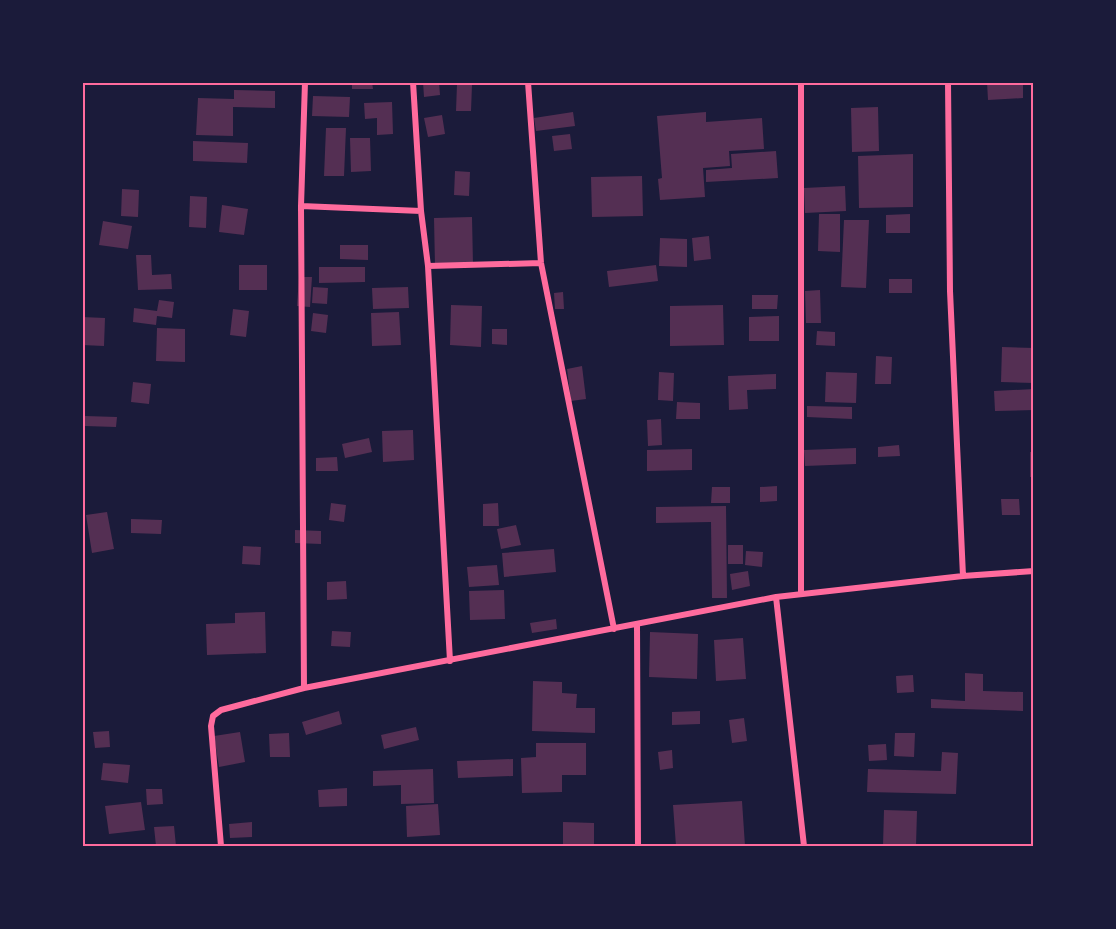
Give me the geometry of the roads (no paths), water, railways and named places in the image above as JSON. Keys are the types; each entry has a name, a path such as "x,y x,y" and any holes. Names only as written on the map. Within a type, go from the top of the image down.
{"street":[{"path":"304,688 301,206 305,82"},
{"path":"413,82 421,211 428,266 450,661"},
{"path":"528,82 541,263 614,629"},
{"path":"801,82 801,594"},
{"path":"948,82 950,291 963,576"},
{"path":"301,206 421,211"},
{"path":"428,266 541,263"},
{"path":"221,846 211,726 213,716 221,710 304,688 776,597 963,576 1034,571"},
{"path":"776,597 804,846"},
{"path":"637,624 638,846"}]}
